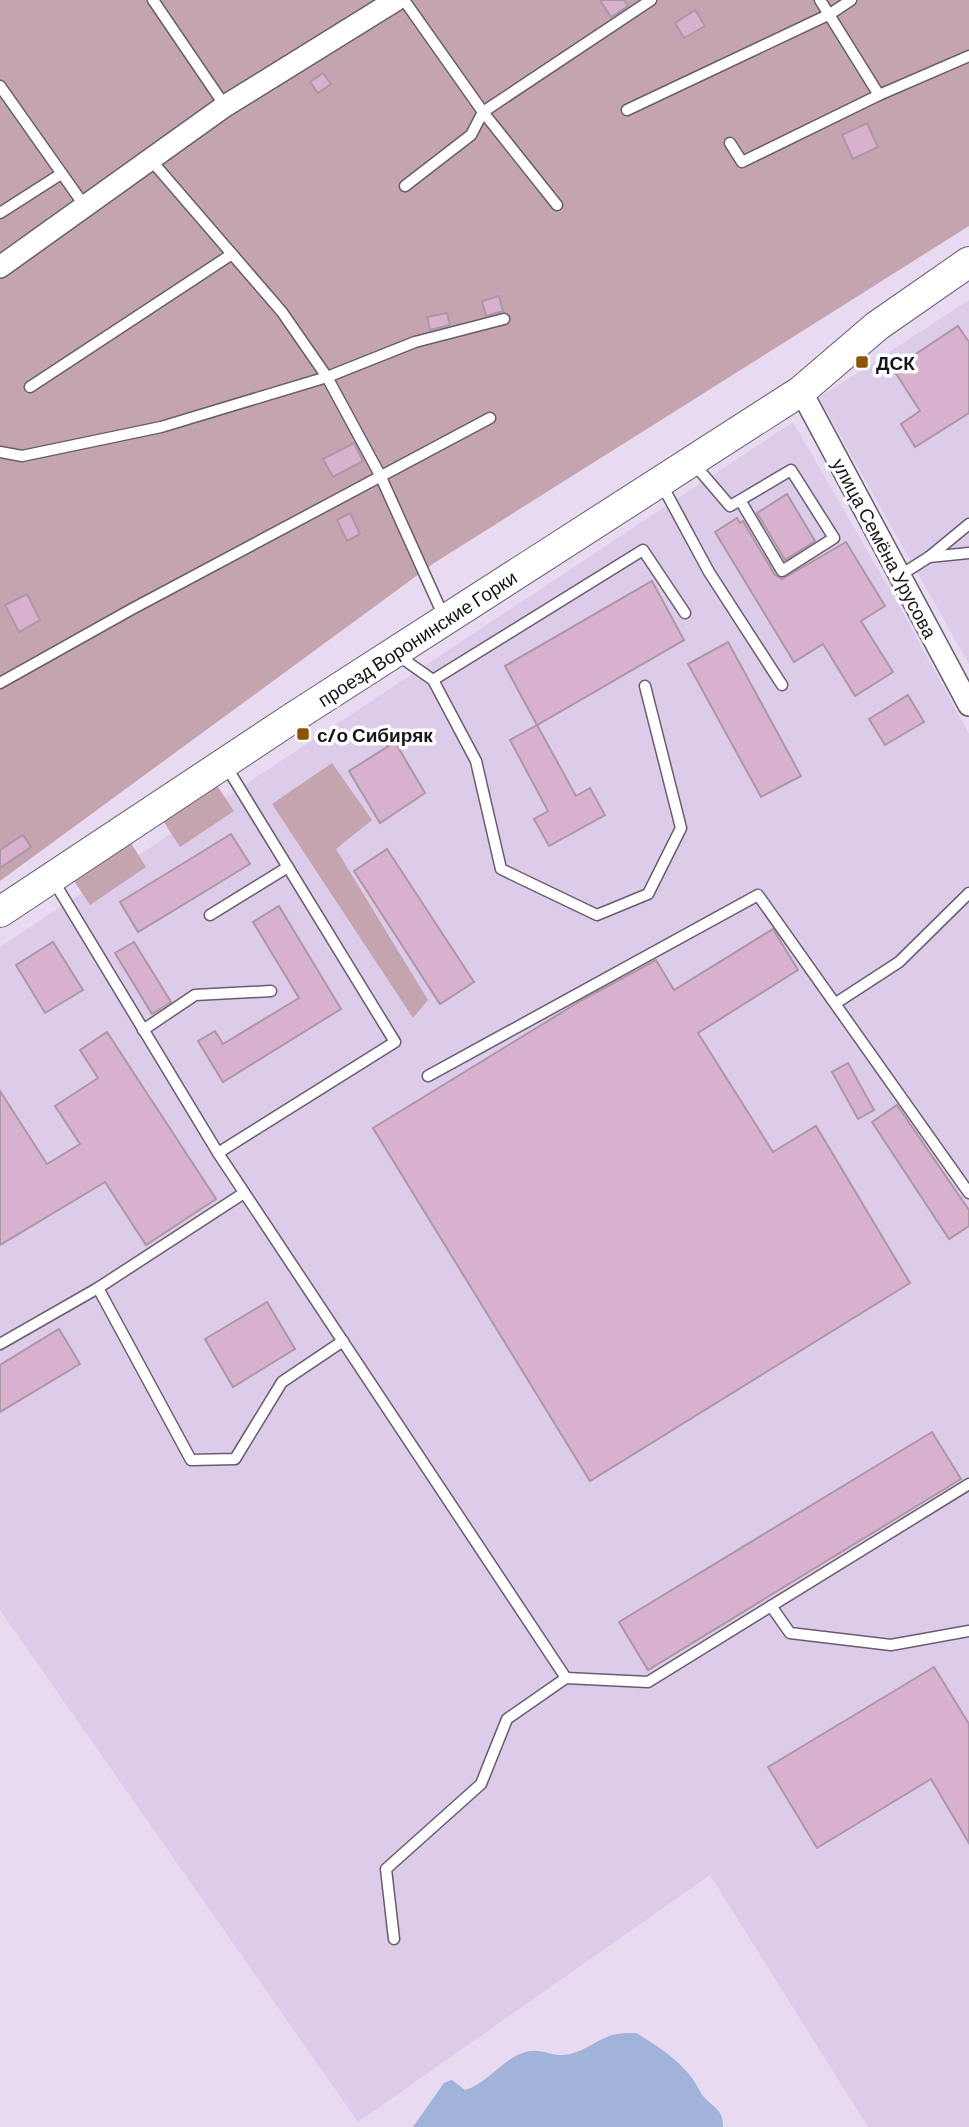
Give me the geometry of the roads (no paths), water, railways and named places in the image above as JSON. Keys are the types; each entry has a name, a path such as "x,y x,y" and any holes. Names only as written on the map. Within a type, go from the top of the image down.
{"street":[{"path":"0,267 225,106 396,0"},
{"name":"проезд Воронинские Горки","path":"0,912 394,653 801,391 877,326 969,262"},
{"name":"улица Семёна Урусова","path":"801,391 969,705"}],"lane":[{"path":"153,0 225,106"},
{"path":"404,0 483,112 557,205"},
{"path":"405,186 471,135 483,112 651,0"},
{"path":"820,0 879,95"},
{"path":"627,110 830,14 851,0"},
{"path":"730,143 742,162 879,95 969,56"},
{"path":"0,86 84,205"},
{"path":"150,159 282,312 327,377 380,475 445,620"},
{"path":"0,214 61,173"},
{"path":"30,387 232,254"},
{"path":"0,452 22,456 162,428 327,377 415,342 504,319"},
{"path":"0,683 132,609 490,418"},
{"path":"692,462 730,506 740,500 791,471 834,538 782,571 740,500"},
{"path":"660,482 709,572 782,685"},
{"path":"900,576 929,557 969,524"},
{"path":"433,680 643,550 685,613"},
{"path":"929,557 969,553"},
{"path":"394,653 433,680 476,761 501,869 597,915 648,894 681,828 645,686"},
{"path":"218,1153 395,1042 225,763"},
{"path":"211,915 288,867"},
{"path":"52,877 218,1153 566,1678"},
{"path":"836,1003 899,961 969,892"},
{"path":"428,1076 758,895 969,1193"},
{"path":"143,1030 195,995 271,991"},
{"path":"0,1344 97,1288 244,1193"},
{"path":"97,1288 191,1460 235,1459 282,1382 342,1341"},
{"path":"394,1939 386,1869 481,1784 507,1719 566,1678 648,1682 969,1484"},
{"path":"771,1606 790,1633 891,1645 969,1632"}],"water":[{"path":"636,2033 680,2064 703,2096 719,2112 723,2127 413,2127 444,2083 452,2080 465,2090 480,2083 520,2054 538,2051 557,2055 569,2054 612,2035"}],"place":[{"name":"ДСК","path":"862,362"},
{"name":"с/о Сибиряк","path":"303,734"}]}
